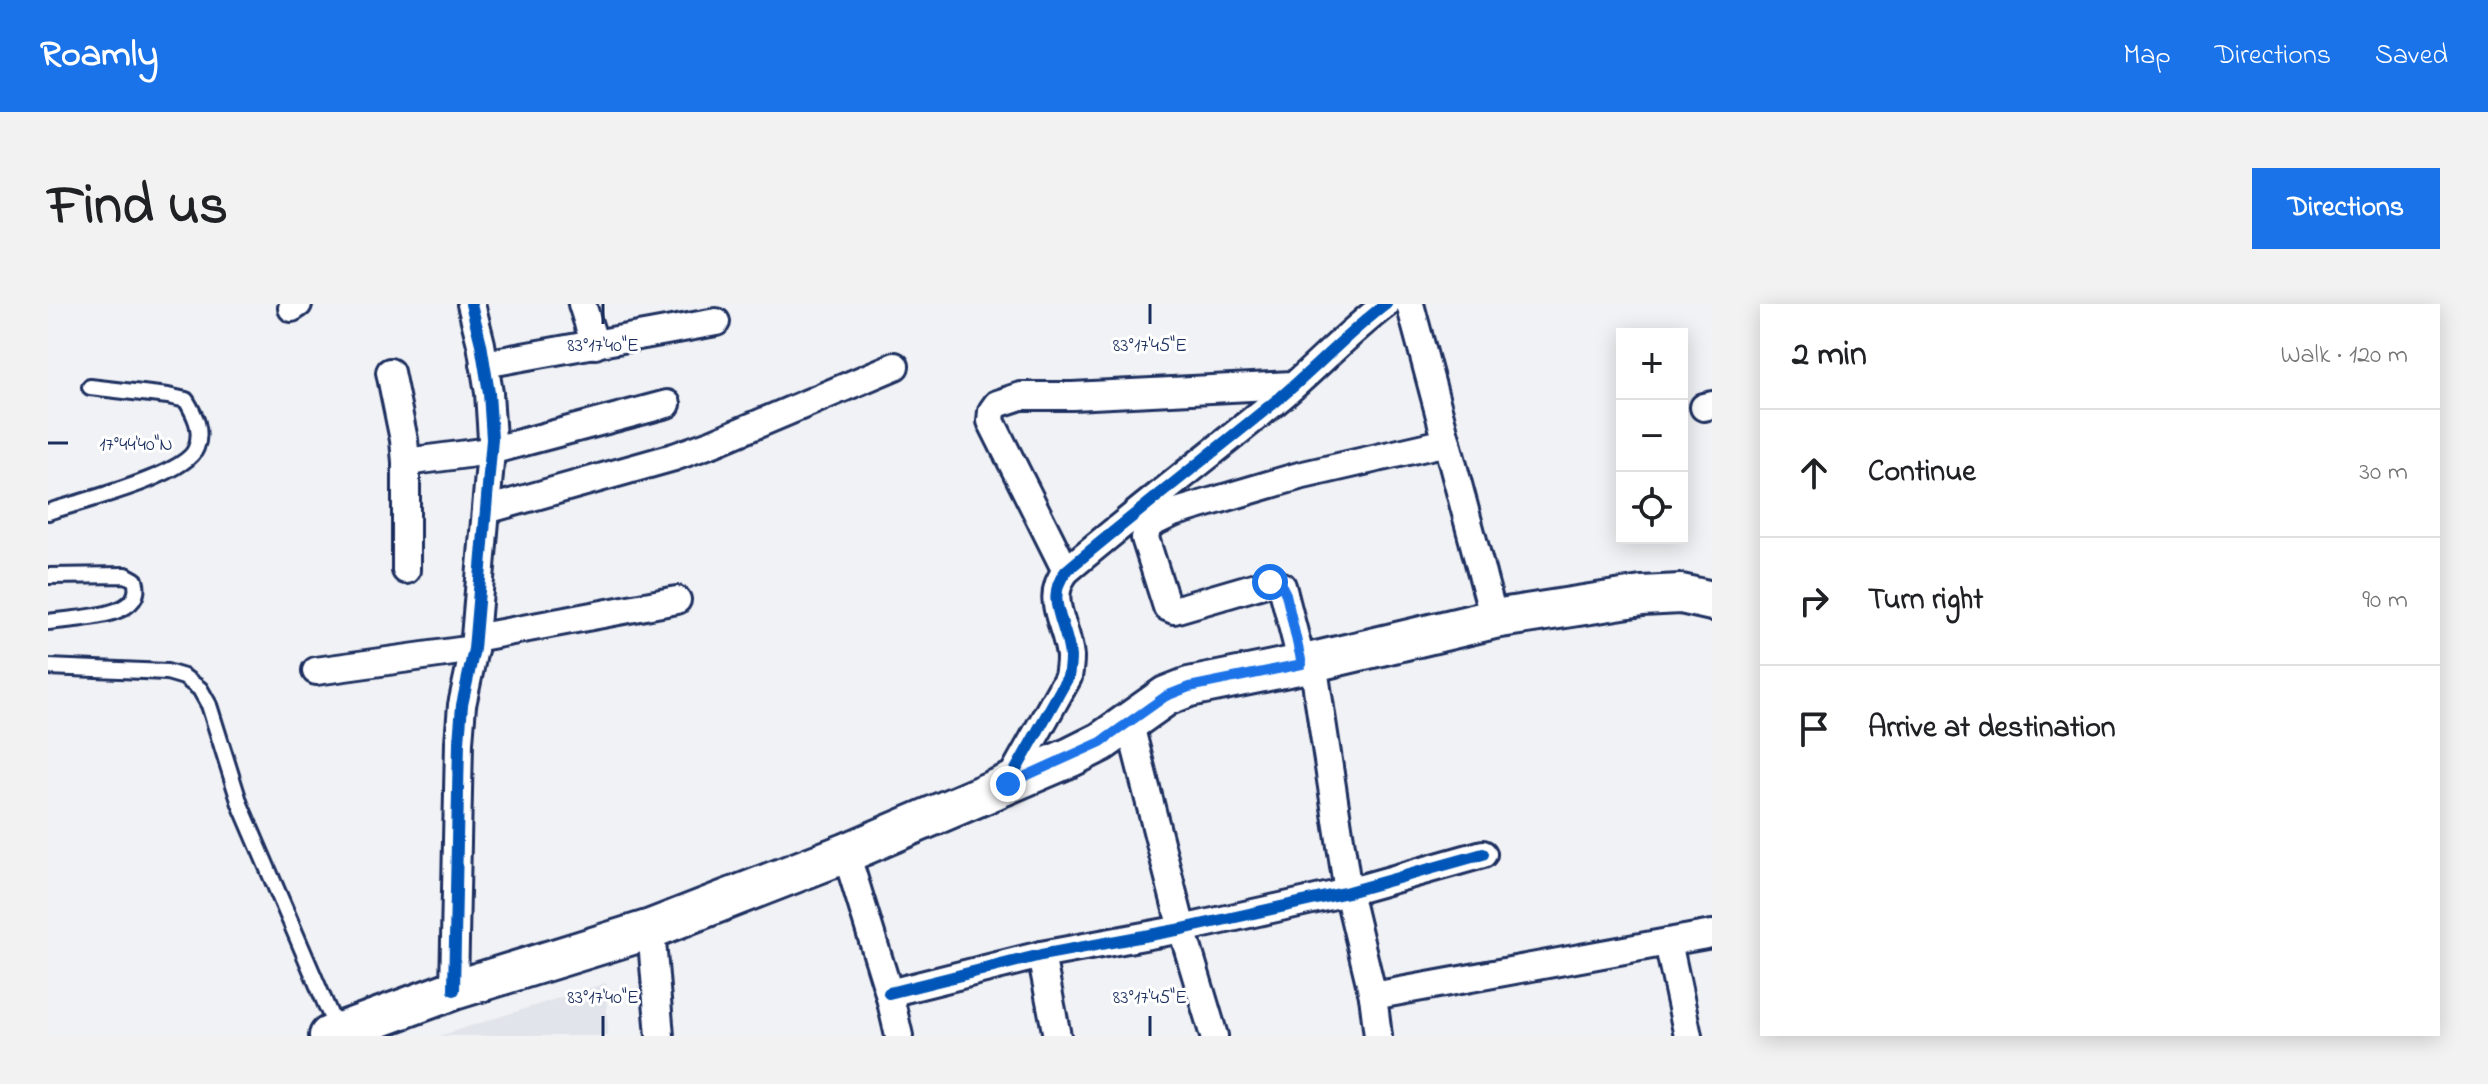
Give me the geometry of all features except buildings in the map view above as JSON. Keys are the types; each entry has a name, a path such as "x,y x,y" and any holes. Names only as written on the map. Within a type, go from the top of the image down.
{"main road":[{"path":"334,1034 454,990 651,929 846,853 1101,742 1166,696 1189,687 1308,663 1494,619 1587,607 1642,596 1681,594 1712,601"}],"street":[{"path":"454,990 459,742 462,705 474,643 490,451 489,393 471,304"},
{"path":"582,304 595,345"},
{"path":"1008,784 1068,677 1070,657 1055,598 1056,583 1066,571 1293,385 1341,340 1386,304"},
{"path":"1410,304 1494,619"},
{"path":"484,364 716,322"},
{"path":"486,510 674,457 895,366"},
{"path":"390,372 406,462 406,570"},
{"path":"1066,571 991,421 997,404 1021,396 1293,385"},
{"path":"406,462 490,451 667,404"},
{"path":"1378,1036 1373,996 1348,892 1308,663 1282,586 1270,582 1174,610 1167,607 1145,538 1148,525 1173,513 1299,476 1447,442"},
{"path":"316,671 474,643 677,600"},
{"path":"1129,721 1182,929 1214,1036"},
{"path":"846,853 899,1036"},
{"path":"889,993 1041,955 1182,929 1348,892 1483,854"},
{"path":"651,929 660,1036"},
{"path":"1373,996 1712,934"},
{"path":"1668,942 1688,1036"},
{"path":"1041,955 1057,1036"}],"lane":[{"path":"48,512 168,473 187,462 196,450 199,435 197,419 186,400 90,387"},
{"path":"48,576 126,575 135,580 138,590 135,600 118,611 48,622"},
{"path":"48,667 167,672 184,677 200,689 209,705 240,804 334,1034"}],"shaded area":[{"path":"606,983 608,1036 439,1036"}],"cycle path":[{"path":"454,990 459,742 462,705 474,649 492,439 489,393 471,304"},
{"path":"1008,784 1068,677 1070,657 1057,603 1059,582 1066,571 1276,401 1386,304"},
{"path":"889,993 1041,955 1182,929 1348,892 1483,854"}],"route":[{"path":"1008,784 1101,742 1166,696 1189,687 1302,664 1286,594 1282,586 1270,582"}]}
